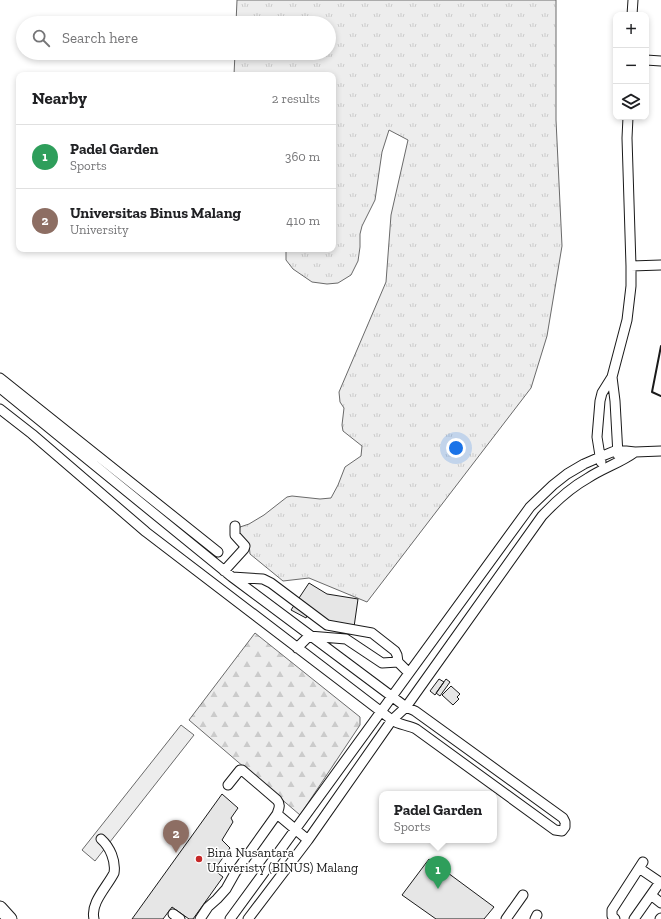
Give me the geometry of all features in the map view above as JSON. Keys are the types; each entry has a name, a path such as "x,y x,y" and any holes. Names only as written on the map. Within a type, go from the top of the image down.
{"highway":[{"path":"0,908 10,919"}],"street":[{"path":"632,12 633,0"},
{"path":"649,60 661,61"},
{"path":"603,469 597,437 600,401 602,393 612,377 627,320 631,286 628,120"},
{"path":"631,266 661,265"},
{"path":"612,377 616,401 617,450 620,462"},
{"path":"0,378 218,552"},
{"path":"0,388 224,571 406,707 415,711 563,818 565,828 562,830 555,830 416,729 410,726 398,724 392,720 146,532 32,434 0,409"},
{"path":"21,425 31,413"},
{"path":"32,434 42,422"},
{"path":"230,919 530,507 553,485 584,464 600,457 617,450 635,452 661,451"},
{"path":"248,919 308,840 392,720 406,707 516,555 542,516 561,496 586,478 620,462 635,452"},
{"path":"224,571 237,558 245,546 234,535 235,526"},
{"path":"502,545 516,555"},
{"path":"232,577 263,580 271,583 327,625 372,633 395,651 398,662 409,673"},
{"path":"297,648 309,636 346,639 382,663 398,662"},
{"path":"200,919 208,907 226,889 235,872 277,814 279,807 277,800 242,770 240,770 228,785"},
{"path":"277,814 308,840"},
{"path":"94,919 94,907 114,873 115,868 108,845 101,839"},
{"path":"616,919 612,916 612,910 641,865 660,883 634,919"},
{"path":"506,919 523,895"},
{"path":"651,895 661,903"}],"green space":[{"path":"237,0 556,0 556,120 562,246 547,336 531,388 367,602 309,578 283,581 250,554 249,544 237,532 240,527 249,524 264,515 287,497 292,496 320,499 331,498 345,467 361,456 362,446 343,431 342,425 344,408 340,402 339,392 386,282 391,215 408,140 389,130 382,152 375,200 362,226 358,261 351,275 338,283 327,284 312,282 293,269 286,260 286,252 336,252 336,72 234,72 235,60 336,60 336,16 236,16"},
{"path":"255,633 360,717 360,725 300,815 189,720"}],"shaded area":[{"path":"181,725 194,735 95,861 82,850"}],"building":[{"path":"309,583 327,594 358,599 354,627 321,623 307,616 306,618 291,610"},
{"path":"439,679 444,682 435,695 430,691"},
{"path":"446,679 450,682 440,696 436,693"},
{"path":"451,686 460,694 457,697 459,699 453,705 442,695"},
{"name":"Bina Nusantara Univeristy (BINUS) Malang","path":"222,794 238,808 231,818 233,822 222,840 230,848 214,870 223,877 193,919 189,919 172,907 163,919 132,919"},
{"path":"429,859 494,907 484,919 436,919 402,895"}],"wall":[{"path":"661,346 652,392 661,396"}],"place":[{"name":"Universitas Binus Malang","path":"176,853"},
{"name":"Bina Nusantara Univeristy (BINUS) Malang","path":"199,859"},
{"name":"Padel Garden","path":"438,889"}]}
